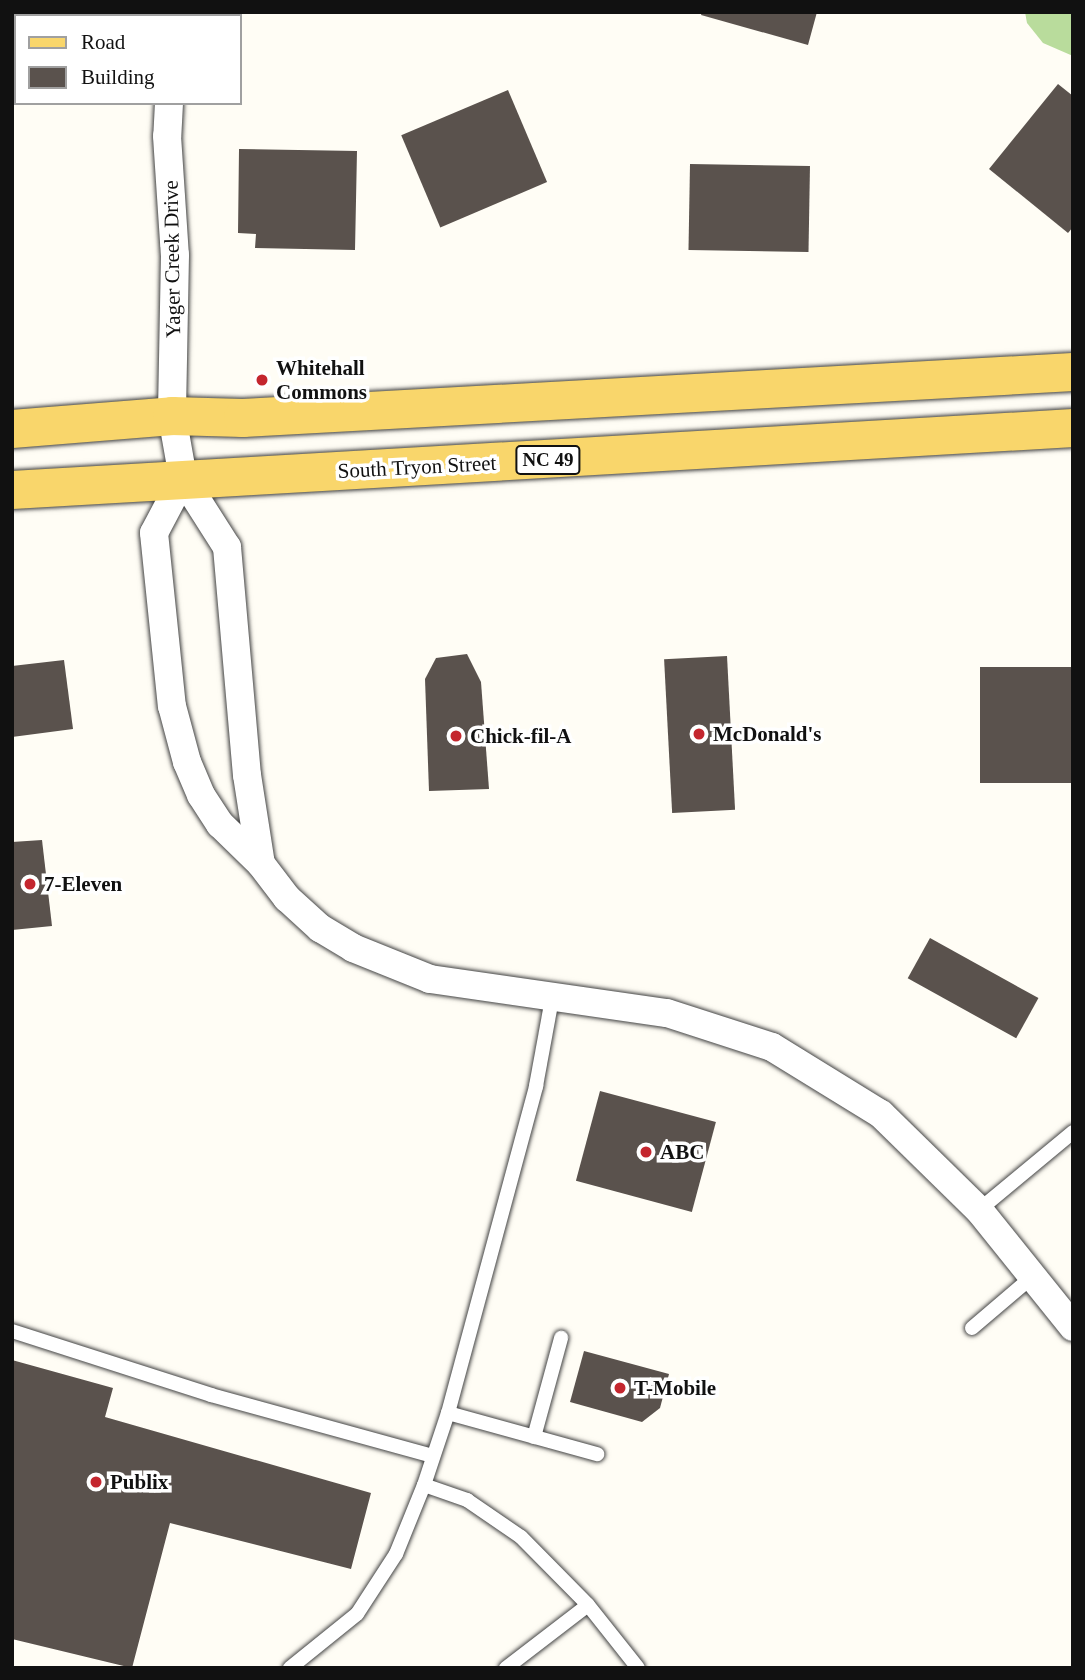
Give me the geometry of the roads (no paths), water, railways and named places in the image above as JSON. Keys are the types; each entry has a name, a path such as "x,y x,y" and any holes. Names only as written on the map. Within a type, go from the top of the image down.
{"main road":[{"path":"12,429 172,416 243,418 1073,372"},
{"name":"South Tryon Street","path":"12,491 183,478 404,469 1073,428"}],"street":[{"name":"Yager Creek Drive","path":"169,105 167,136 175,255 172,416 183,478"},
{"path":"261,864 247,775 227,547 183,478 154,533 172,706 187,762 201,795 220,824 261,864 287,898 320,928 353,948 430,979 552,999 667,1013 772,1047 881,1114 979,1210 1073,1327"}],"lane":[{"path":"289,1668 357,1614 396,1553 424,1485 448,1413 536,1086 552,999"},
{"path":"979,1210 1073,1132"},
{"path":"972,1328 1034,1276"},
{"path":"12,1332 211,1395 433,1456"},
{"path":"534,1437 561,1338"},
{"path":"448,1413 597,1454"},
{"path":"424,1485 467,1500 521,1537 588,1605 638,1668"},
{"path":"506,1668 588,1605"}],"place":[{"name":"Whitehall Commons","path":"262,380"},
{"name":"McDonald's","path":"699,734"},
{"name":"Chick-fil-A","path":"456,736"},
{"name":"7-Eleven","path":"30,884"},
{"name":"ABC","path":"646,1152"},
{"name":"T-Mobile","path":"620,1388"},
{"name":"Publix","path":"96,1482"}]}
